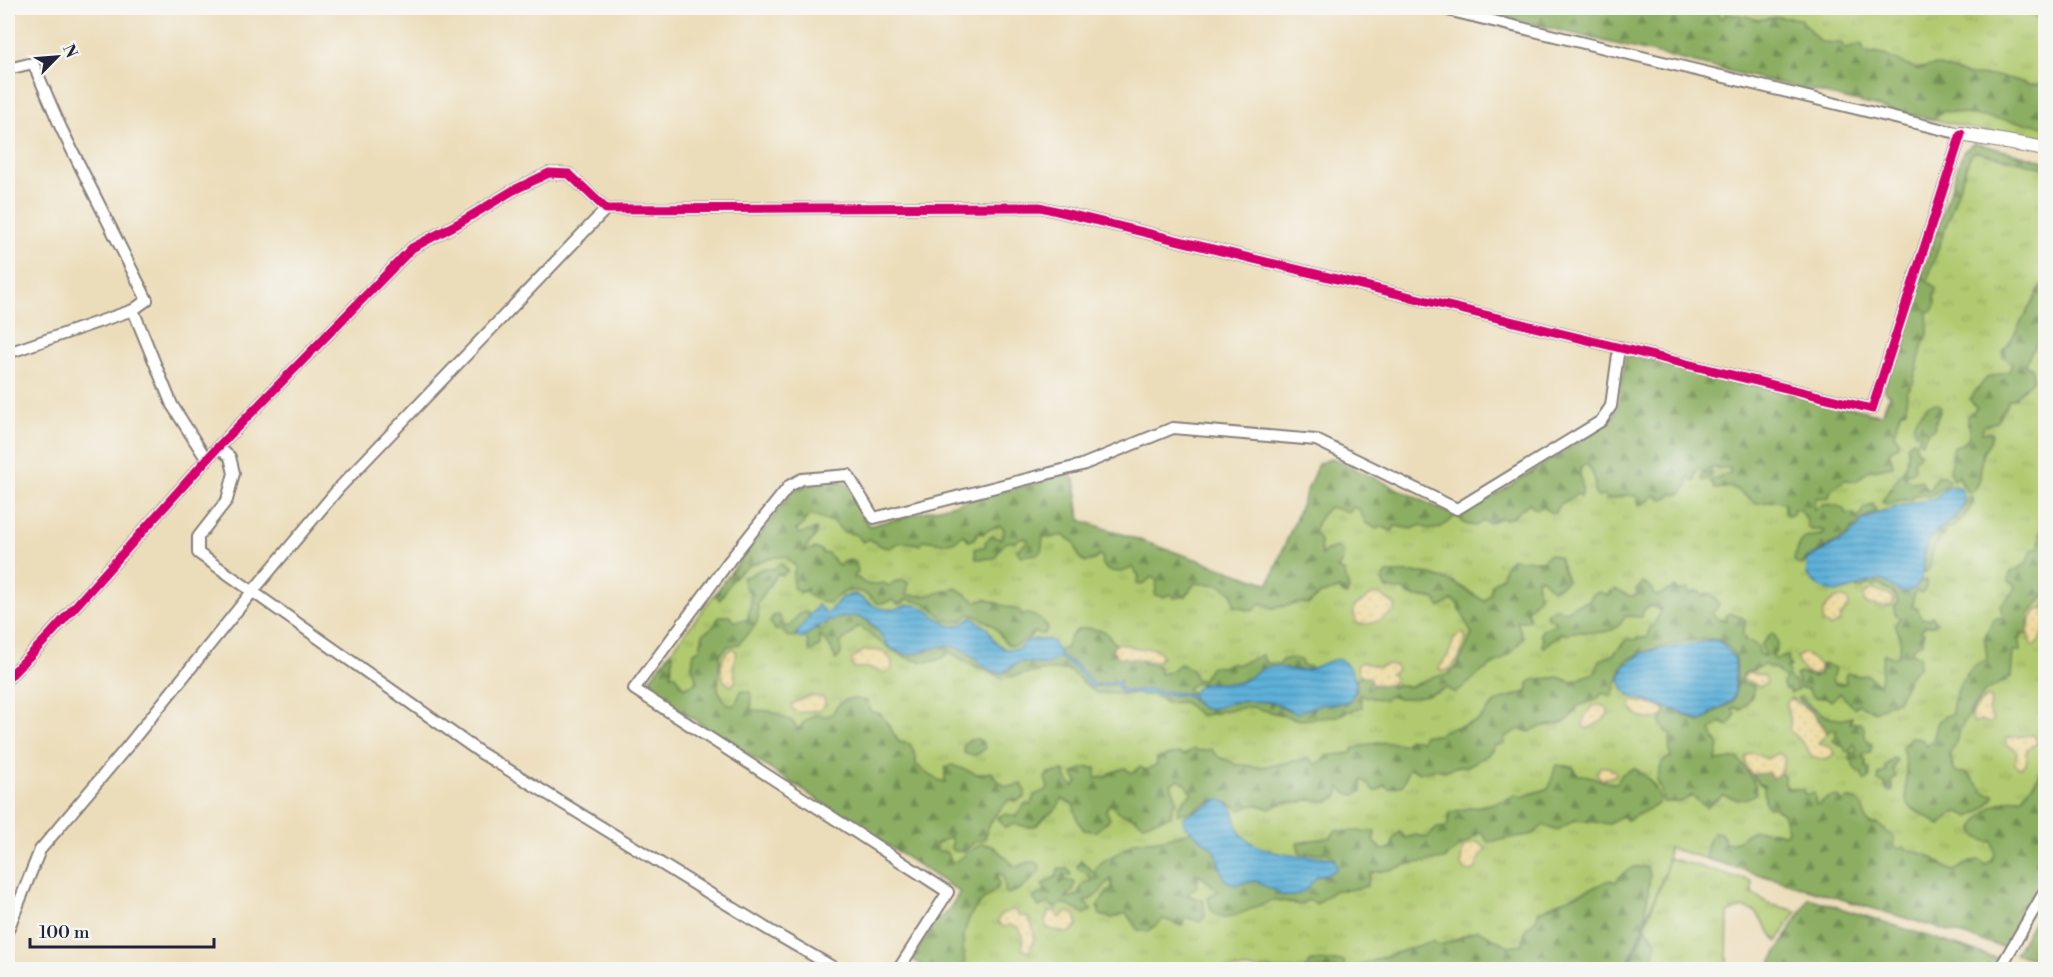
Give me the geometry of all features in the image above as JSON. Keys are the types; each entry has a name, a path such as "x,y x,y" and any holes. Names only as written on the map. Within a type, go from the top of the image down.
{"street":[{"path":"1439,8 1961,134 2046,149"},
{"path":"8,69 33,63 61,128 147,300 133,310 8,353"},
{"path":"8,678 47,638 218,447 412,248 512,191 549,173 569,174 606,210 1040,207 1872,409 1961,134"},
{"path":"8,930 40,850 127,747 252,592 339,488 606,210"},
{"path":"133,310 172,405 207,460"},
{"path":"898,969 948,892 634,689 730,560 789,486 802,479 848,475 873,518 1082,465 1173,428 1316,440 1457,510 1601,421 1611,406 1619,347"},
{"path":"218,447 230,457 234,473 227,500 198,537 198,553 481,753 769,930 838,969"},
{"path":"2000,969 2046,889"}],"green space":[{"path":"1466,8 2045,8 2045,140 1974,129"},
{"path":"1466,8 1715,8 1720,18 1724,18 1725,14 1746,16 1757,20 1777,17 1800,19 1820,42 1841,43 1846,49 1861,44 1863,51 1884,55 1916,69 1936,65 1968,75 2000,76 2029,84 2045,85 2045,126 1943,111 1933,120"},
{"path":"2023,8 2045,8 2045,21 2037,19"},
{"path":"1974,143 2045,161 2045,877 1912,917 1669,848 1665,872 1626,969 928,969 912,959 939,918 947,913 960,892 650,691 647,683 794,490 804,486 842,481 848,485 869,526 1068,475 1075,480 1080,520 1269,584 1318,464 1332,458 1459,518 1609,423 1617,411 1626,355 1881,415 1889,396 1884,390 1963,152"},
{"path":"1974,143 2045,161 2045,168 1977,152 1971,153 1927,281 1936,288 1934,298 1936,303 1932,311 1927,311 1928,334 1923,344 1913,383 1907,392 1906,410 1901,412 1894,434 1899,441 1897,446 1890,451 1893,466 1867,471 1857,481 1845,480 1831,490 1829,497 1815,498 1814,509 1825,505 1835,505 1843,508 1845,513 1854,514 1857,517 1861,516 1863,509 1873,504 1876,511 1860,521 1845,537 1808,557 1803,565 1797,564 1794,559 1805,537 1823,535 1825,532 1808,528 1806,517 1799,509 1794,509 1793,514 1788,516 1785,513 1785,504 1781,502 1757,503 1732,487 1715,489 1710,481 1730,474 1730,468 1710,468 1711,477 1703,481 1701,478 1704,472 1699,469 1695,472 1695,480 1691,481 1689,477 1687,478 1688,485 1681,493 1675,495 1672,493 1670,497 1663,499 1654,495 1649,501 1639,505 1636,496 1627,495 1606,500 1604,496 1597,497 1594,492 1594,477 1587,464 1581,467 1580,471 1583,489 1581,497 1576,493 1571,500 1562,502 1555,513 1551,513 1543,506 1539,509 1534,508 1530,503 1508,519 1500,518 1490,523 1483,521 1476,526 1465,524 1459,518 1609,423 1617,411 1626,355 1882,415 1889,396 1884,390 1963,152"},
{"path":"2044,282 2046,283 2045,333 2025,364 2032,368 2033,380 2016,398 2009,400 1996,422 1983,426 1982,433 1992,433 1992,436 1982,456 1980,479 1970,493 1958,476 1953,480 1950,470 1954,446 1965,442 1969,436 1967,416 1977,408 1969,399 1987,378 2009,371 2012,364 2003,356 2003,350"},
{"path":"1937,403 1941,408 1934,429 1928,431 1922,443 1918,440 1921,434 1915,433 1914,422 1928,405"},
{"path":"1913,440 1916,443 1916,450 1921,453 1914,461 1915,470 1905,475 1906,479 1915,482 1921,480 1927,490 1930,489 1937,476 1943,476 1949,480 1947,485 1930,496 1915,495 1910,500 1899,500 1888,505 1882,502 1907,462 1907,445"},
{"path":"1332,458 1455,516 1439,528 1430,529 1421,525 1412,529 1395,526 1392,531 1380,526 1377,529 1366,523 1359,509 1353,507 1350,512 1329,507 1320,517 1314,532 1320,540 1321,555 1337,547 1344,553 1337,569 1344,571 1349,589 1347,595 1340,589 1320,594 1309,604 1273,608 1261,603 1254,610 1246,610 1234,605 1232,593 1221,585 1195,583 1186,596 1174,598 1170,594 1164,597 1155,595 1157,581 1152,577 1142,585 1137,584 1139,576 1132,567 1123,572 1107,570 1100,555 1086,562 1080,559 1074,542 1062,535 1051,538 1043,536 1042,549 1038,554 1020,556 1017,550 1028,541 1026,538 1020,538 1015,542 1005,544 995,558 976,559 975,549 986,546 985,542 992,536 1000,539 1004,534 1004,529 1000,526 983,534 978,533 974,539 968,541 966,536 961,535 954,542 949,543 923,540 921,545 904,542 890,548 883,547 869,539 863,542 855,534 843,532 835,523 812,515 808,516 801,527 796,530 800,534 816,529 816,535 803,552 815,548 821,550 823,554 828,553 839,566 850,560 855,562 858,571 853,578 858,578 867,584 884,583 889,586 903,580 908,583 907,595 926,596 956,588 977,602 985,599 1020,611 1022,615 1033,615 1048,627 1045,633 1035,632 1022,643 1013,646 1005,642 996,628 981,618 969,614 963,620 945,621 924,603 906,599 903,603 898,604 892,600 877,603 860,591 854,590 843,593 829,603 823,602 809,595 806,592 807,589 800,593 793,587 796,567 786,557 767,559 746,568 734,577 720,600 716,596 722,584 794,490 804,486 842,481 848,485 869,526 1068,475 1075,480 1080,520 1269,584 1318,464"},
{"path":"1971,496 1974,502 1961,521 1953,527 1946,528 1934,548 1929,569 1924,573 1925,551 1931,537 1959,513 1967,497"},
{"path":"2045,519 2045,595 2029,614 2028,634 2022,634 2019,643 2020,652 2013,652 2011,677 1984,692 1959,730 1956,743 1950,753 1956,772 1968,774 1985,793 1995,795 1974,815 1970,817 1959,812 1951,814 1940,825 1910,807 1906,799 1906,764 1902,747 1911,737 1921,738 1927,746 1931,742 1940,720 1952,714 1958,688 1966,676 1975,665 1987,660 1985,640 1987,632 1994,619 2003,617 2000,606 2014,591 2015,586 2009,581 2010,573 2027,563 2032,550 2039,547 2042,524"},
{"path":"1549,554 1559,557 1567,581 1553,590 1542,579 1537,578 1539,597 1527,611 1530,619 1517,621 1523,638 1508,655 1455,693 1446,688 1418,697 1390,696 1384,700 1360,695 1362,707 1333,717 1300,720 1252,707 1201,716 1184,702 1166,703 1155,695 1096,693 1068,670 1048,670 1002,678 950,652 938,660 916,661 885,646 858,626 841,642 841,654 836,660 831,648 820,635 820,646 810,652 807,639 799,636 788,637 782,630 775,630 770,623 773,616 779,615 784,627 790,626 799,614 807,612 819,630 824,628 828,620 834,616 872,615 869,624 874,629 927,644 942,645 943,648 961,645 1002,673 1010,671 1025,659 1059,653 1061,648 1066,649 1070,637 1077,630 1087,628 1104,631 1121,650 1143,656 1143,663 1156,665 1160,669 1160,674 1169,672 1180,664 1194,673 1195,679 1202,680 1211,666 1222,667 1229,663 1236,665 1262,655 1266,663 1280,664 1282,660 1291,658 1301,660 1302,666 1309,666 1311,668 1308,673 1294,673 1286,668 1273,667 1237,683 1196,683 1187,688 1193,694 1191,699 1198,705 1233,703 1240,694 1270,699 1270,707 1273,704 1279,705 1288,711 1302,701 1313,710 1316,702 1328,703 1328,706 1333,699 1342,701 1346,705 1357,690 1356,678 1372,672 1374,679 1367,686 1368,689 1378,681 1389,683 1391,688 1400,685 1410,687 1435,676 1447,675 1458,665 1472,634 1457,603 1452,600 1440,608 1435,599 1410,596 1404,590 1386,589 1382,580 1387,573 1425,573 1455,583 1484,601 1490,594 1492,584 1502,577 1504,568 1511,559 1542,561"},
{"path":"781,563 787,571 782,575 777,574 757,604 758,618 754,627 739,644 728,646 720,655 718,690 727,705 735,705 741,691 748,691 752,695 751,710 770,711 792,721 799,730 803,723 814,715 832,714 839,704 847,699 862,700 868,702 870,711 881,714 899,742 910,744 916,756 916,764 933,777 945,782 945,768 952,765 977,774 991,772 1004,785 1022,784 1025,797 1017,801 1009,800 1005,804 991,822 985,839 974,842 965,852 953,851 950,837 936,844 937,851 946,852 953,863 982,843 994,847 1016,867 1031,862 1039,864 1040,870 1033,879 1012,893 1006,894 1003,875 997,874 999,885 975,909 966,927 963,948 967,969 928,969 912,959 939,918 947,913 960,892 650,691 647,683 669,655 673,654 671,675 676,675 684,688 697,682 692,666 694,652 700,649 703,634 715,625 719,616 730,616 734,621 747,620 751,603 749,590 746,590 742,577 749,576 762,568 773,569"},
{"path":"1862,578 1918,582 1927,580 1925,590 1921,593 1917,591 1914,593 1912,607 1917,608 1922,619 1928,620 1932,616 1936,621 1934,625 1925,626 1921,630 1924,633 1922,642 1913,648 1911,653 1920,656 1919,667 1909,678 1897,702 1895,700 1892,704 1889,703 1875,712 1858,704 1854,708 1840,693 1831,701 1826,697 1815,697 1808,689 1800,688 1796,675 1800,673 1813,677 1820,675 1824,663 1835,668 1832,680 1834,683 1846,683 1847,673 1859,676 1868,675 1879,685 1884,654 1893,657 1898,656 1900,651 1900,640 1895,624 1900,618 1895,614 1894,608 1898,602 1894,593 1878,584 1873,587 1869,584 1857,589 1853,584"},
{"path":"1643,583 1652,588 1653,594 1657,596 1675,587 1678,591 1688,589 1690,595 1698,591 1704,597 1706,593 1711,594 1719,605 1712,613 1718,618 1726,620 1725,616 1729,613 1743,618 1746,622 1742,635 1746,638 1744,641 1752,642 1759,648 1759,653 1764,656 1761,645 1772,633 1777,642 1773,657 1776,659 1788,656 1791,666 1787,669 1789,674 1787,677 1795,682 1798,690 1791,693 1789,689 1785,689 1783,684 1785,679 1776,669 1764,665 1743,674 1743,684 1754,686 1752,696 1740,710 1735,707 1732,709 1736,714 1728,726 1721,722 1711,730 1719,746 1716,761 1738,758 1754,782 1757,793 1753,796 1741,799 1723,795 1707,808 1692,796 1680,802 1663,802 1657,780 1662,762 1671,757 1669,743 1671,735 1666,732 1660,722 1666,712 1663,707 1642,700 1679,707 1677,711 1699,722 1732,702 1736,681 1734,655 1723,642 1704,639 1658,648 1633,657 1621,669 1612,696 1603,693 1596,700 1578,706 1573,715 1561,723 1542,726 1530,732 1519,729 1505,737 1503,744 1495,746 1488,755 1466,767 1455,767 1445,771 1435,769 1419,773 1411,768 1408,770 1403,785 1389,789 1384,784 1382,788 1375,791 1363,780 1361,782 1362,791 1355,795 1346,793 1340,787 1338,796 1330,801 1285,802 1269,809 1255,805 1241,810 1221,800 1214,800 1177,814 1179,805 1192,793 1179,779 1171,784 1177,800 1172,807 1171,816 1143,824 1135,818 1117,812 1112,805 1109,805 1106,810 1110,819 1096,831 1084,830 1078,821 1073,804 1062,799 1055,810 1033,827 1016,824 1005,828 997,818 1006,814 1016,817 1025,804 1032,805 1034,795 1047,790 1045,778 1048,773 1065,771 1065,777 1073,787 1078,782 1073,776 1083,768 1096,768 1096,778 1106,777 1110,773 1125,768 1130,772 1135,772 1139,767 1146,770 1157,764 1157,758 1178,753 1184,755 1194,749 1199,751 1212,749 1214,753 1235,765 1260,767 1310,759 1316,765 1323,762 1326,756 1351,753 1353,749 1377,742 1404,744 1409,739 1422,741 1423,735 1438,735 1472,723 1479,720 1501,700 1528,691 1528,683 1532,681 1558,677 1571,682 1596,672 1600,660 1613,655 1627,639 1647,638 1650,626 1653,626 1661,611 1652,606 1645,609 1642,617 1626,616 1610,631 1571,632 1568,635 1561,633 1545,647 1542,646 1543,640 1540,634 1542,630 1557,623 1546,616 1547,612 1556,609 1566,611 1589,601 1593,594 1599,592 1607,595 1615,589 1634,596 1637,595 1636,590"},
{"path":"1801,697 1830,718 1852,717 1850,723 1860,723 1864,727 1865,738 1872,743 1871,751 1862,756 1866,761 1866,768 1870,769 1868,780 1864,780 1861,772 1858,772 1853,766 1853,761 1850,760 1851,753 1857,750 1854,744 1849,752 1845,751 1844,747 1833,741 1837,736 1835,732 1837,729 1832,729 1827,733 1820,732 1816,721 1820,720 1798,698"},
{"path":"977,739 982,741 985,748 975,755 964,753 964,744"},
{"path":"1894,758 1897,760 1893,769 1896,777 1891,781 1893,791 1890,792 1886,790 1885,783 1878,781 1879,774 1886,771 1885,766"},
{"path":"2045,763 2045,877 2006,945 2002,947 1707,859 1707,844 1714,833 1720,833 1725,843 1729,844 1756,830 1786,834 1788,830 1783,813 1775,808 1768,808 1765,803 1764,786 1758,783 1749,770 1779,772 1784,776 1786,787 1803,790 1804,794 1814,793 1816,804 1819,805 1825,799 1835,796 1843,802 1848,799 1857,800 1863,807 1866,820 1870,824 1878,824 1894,838 1893,845 1898,849 1903,847 1929,855 1954,871 1971,861 1980,860 1985,865 1994,857 1994,849 1992,841 1988,842 1977,837 1973,830 1977,822 1993,806 2023,797 2040,775 2040,768"},
{"path":"1556,765 1573,767 1578,775 1612,783 1617,783 1622,774 1634,768 1650,781 1660,799 1657,805 1627,820 1622,816 1610,824 1575,820 1556,831 1544,825 1533,834 1488,842 1481,832 1444,859 1371,873 1367,886 1335,890 1317,904 1308,900 1300,905 1276,900 1237,915 1218,916 1212,910 1208,898 1219,891 1198,874 1197,886 1187,895 1203,900 1205,916 1200,922 1187,917 1182,926 1164,919 1147,932 1138,930 1126,913 1113,918 1100,915 1097,906 1112,887 1111,879 1096,895 1084,902 1092,910 1085,914 1063,903 1056,908 1048,903 1039,907 1033,898 1045,891 1042,884 1056,877 1058,869 1068,869 1071,874 1062,879 1060,883 1065,880 1075,882 1074,889 1066,898 1077,896 1083,883 1092,881 1087,873 1079,870 1077,866 1081,860 1093,872 1102,862 1133,842 1159,840 1194,831 1217,851 1218,866 1231,881 1314,873 1324,876 1331,869 1335,858 1328,853 1300,853 1297,843 1331,837 1336,830 1375,831 1374,841 1382,850 1391,849 1394,837 1400,832 1405,838 1416,835 1427,838 1437,828 1447,827 1450,813 1499,802 1515,795 1523,797 1549,788"},
{"path":"1668,858 1752,881 1752,893 1769,904 1797,911 1777,942 1756,912 1744,908 1728,912 1727,969 1627,970 1665,874"},
{"path":"1633,867 1647,867 1650,874 1645,921 1626,969 1352,969 1432,941 1439,945 1444,944 1478,930 1508,946 1522,944 1526,928 1536,919 1539,911 1610,880 1616,882 1621,875"},
{"path":"1809,898 1999,959 1993,970 1767,969"},
{"path":"2045,902 2045,962 2015,954"},
{"path":"1646,927 1657,943 1650,969 1629,969"},
{"path":"1311,961 1344,961 1345,969 1305,969"}],"sand":[{"path":"1873,589 1891,595 1894,600 1892,605 1878,606 1864,602 1864,595"},
{"path":"1380,594 1395,605 1395,611 1372,623 1357,623 1354,607 1372,595"},
{"path":"1837,598 1844,598 1848,601 1849,606 1841,616 1840,622 1830,627 1824,623 1824,611 1827,605"},
{"path":"2045,607 2043,634 2034,646 2031,644 2028,633 2030,622 2036,612"},
{"path":"1464,634 1466,639 1458,660 1448,670 1441,671 1439,668 1449,653 1455,637"},
{"path":"1118,643 1138,648 1156,649 1162,657 1157,662 1118,657 1112,649"},
{"path":"733,648 737,652 733,667 736,681 731,686 724,681 721,667 725,654"},
{"path":"865,650 884,651 892,661 892,668 884,672 852,666 852,659"},
{"path":"1804,653 1820,665 1820,670 1814,675 1806,673 1798,663 1797,657"},
{"path":"1362,662 1379,667 1388,664 1396,666 1397,670 1390,674 1394,677 1394,682 1389,685 1371,684 1370,678 1359,674 1357,666"},
{"path":"1748,672 1765,676 1767,683 1759,687 1754,683 1744,681 1743,678"},
{"path":"808,696 823,697 826,704 818,711 798,712 792,709 792,704"},
{"path":"1791,698 1812,713 1820,722 1826,734 1818,743 1832,748 1834,754 1827,760 1811,755 1804,744 1790,731 1787,702"},
{"path":"1986,698 1989,698 1991,703 1988,711 1993,721 1990,723 1973,722 1971,715"},
{"path":"1633,701 1660,706 1665,712 1664,715 1655,719 1642,717 1631,709"},
{"path":"1600,705 1607,708 1608,714 1602,721 1587,729 1583,726 1584,717 1593,706"},
{"path":"2034,735 2038,743 2027,749 2026,763 2019,768 2015,764 2017,753 2015,749 2007,745 2006,738"},
{"path":"1752,753 1767,759 1779,753 1785,759 1781,772 1772,779 1769,773 1752,774 1745,762 1746,756"},
{"path":"1600,767 1608,767 1615,771 1616,775 1602,780 1596,773"},
{"path":"1478,842 1485,848 1485,851 1475,870 1467,871 1461,866 1463,849"},
{"path":"1013,910 1020,916 1027,916 1032,925 1034,938 1029,952 1022,949 1023,936 1018,927 1010,925 1003,927 998,922 1001,914"},
{"path":"1055,911 1059,918 1068,912 1074,913 1078,924 1072,931 1066,933 1047,928 1045,922 1047,916 1049,912"}],"water":[{"path":"1952,486 1961,488 1964,497 1963,505 1959,512 1927,543 1921,579 1912,590 1902,593 1882,580 1843,591 1827,591 1807,575 1807,559 1847,538 1864,520 1879,512 1915,502 1933,500 1946,488"},
{"path":"854,594 885,609 915,605 924,608 949,625 956,626 972,617 988,629 995,642 1005,649 1018,649 1028,641 1035,639 1048,640 1053,642 1062,657 1077,665 1094,685 1121,681 1120,688 1125,691 1147,690 1193,694 1200,685 1238,683 1266,667 1302,670 1336,660 1347,665 1354,676 1356,688 1353,696 1347,702 1323,704 1298,713 1276,704 1260,701 1238,702 1207,709 1201,708 1193,697 1189,696 1121,693 1116,684 1091,687 1076,669 1058,657 1047,664 1017,663 1001,673 988,669 967,652 954,646 939,646 911,654 903,653 892,649 867,620 857,617 848,616 828,622 802,639 795,635 818,605 825,612 829,612 841,598"},
{"path":"1713,640 1722,643 1735,659 1735,694 1731,702 1711,713 1706,719 1700,721 1681,712 1630,696 1623,689 1620,679 1623,667 1642,653"},
{"path":"1218,800 1230,806 1241,834 1252,843 1281,853 1332,858 1337,865 1335,871 1317,877 1305,891 1294,896 1284,896 1256,881 1234,885 1228,882 1223,877 1215,850 1185,826 1183,821 1185,816"}],"cycle path":[{"path":"8,678 47,638 218,447 412,248 512,191 549,173 569,174 606,209 1040,207 1872,409 1961,134"}]}
